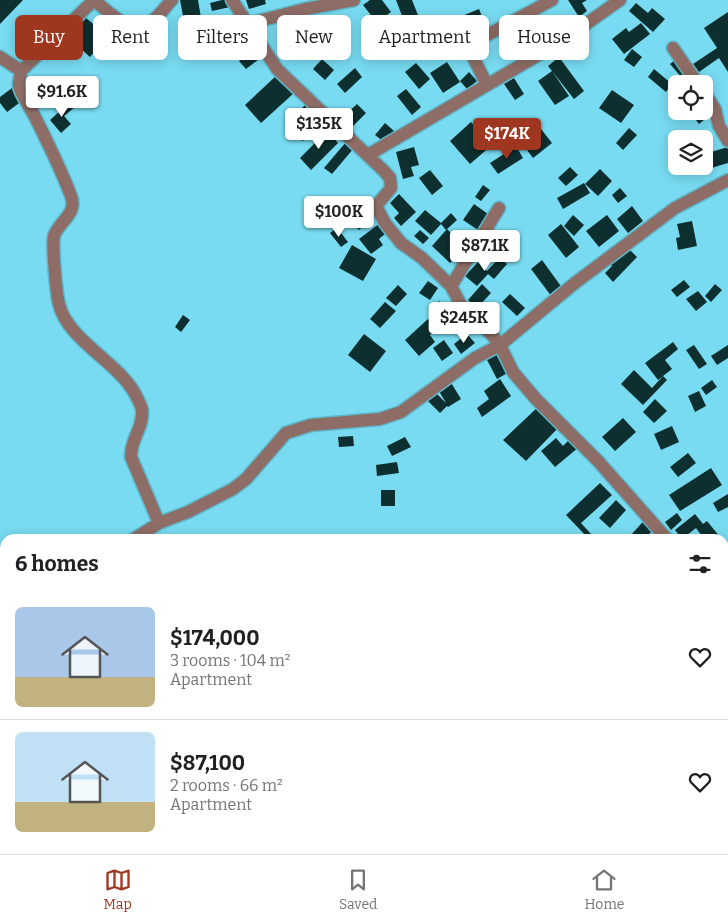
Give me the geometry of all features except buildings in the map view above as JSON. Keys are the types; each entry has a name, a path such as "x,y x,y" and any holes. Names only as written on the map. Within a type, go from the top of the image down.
{"street":[{"path":"159,523 131,457 132,446 142,422 142,408 127,380 66,322 59,305 54,239 59,226 73,208 72,199 56,158 19,86 21,71 94,0 125,23 139,27 146,26 152,22 172,0"},
{"path":"232,0 241,15"},
{"path":"267,19 304,9 354,0"},
{"path":"487,85 471,54 472,44 552,0"},
{"path":"368,155 562,41 620,0"},
{"path":"672,48 692,75"},
{"path":"267,54 277,69 390,178 392,184 389,192 377,204 376,209 382,217 402,243 422,258 451,286 461,305 500,345 514,372 535,398 598,461 663,534"},
{"path":"0,57 21,71"},
{"path":"713,106 719,126 728,141"},
{"path":"142,534 159,523 188,512 233,489 246,479 286,433 311,425 380,419 401,412 475,358 500,345 576,283 676,208 728,180"},
{"path":"451,286 499,208"}]}
